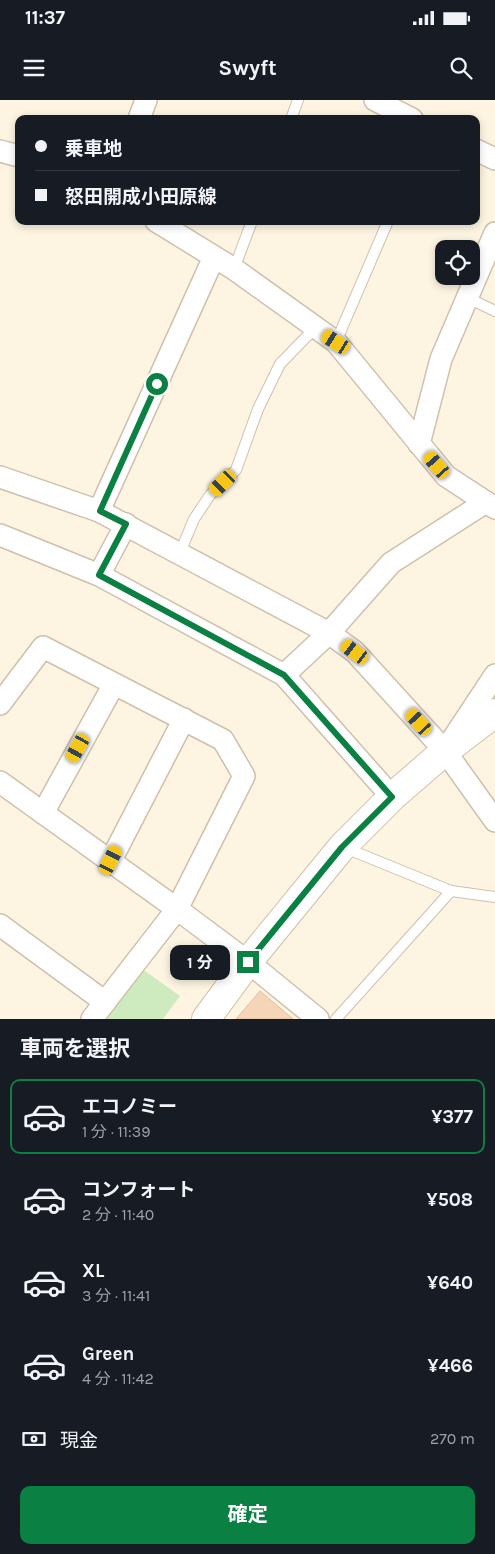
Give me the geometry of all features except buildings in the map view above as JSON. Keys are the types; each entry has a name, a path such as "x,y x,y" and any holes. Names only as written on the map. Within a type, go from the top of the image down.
{"main road":[{"path":"206,1019 248,962 342,847 392,797 444,751 495,712"}],"street":[{"path":"140,115 146,100"},
{"path":"375,100 404,115"},
{"path":"0,151 15,155"},
{"path":"480,152 495,159"},
{"path":"162,225 234,269 336,342 446,476 490,505 392,563 329,633 284,675"},
{"path":"418,444 440,359 495,234"},
{"path":"100,511 214,257"},
{"path":"0,477 100,511 179,555 329,633 355,652 444,751 495,822"},
{"path":"99,575 126,524"},
{"path":"0,535 99,575 284,675 392,797"},
{"path":"0,704 43,647 223,740 244,776 177,909 92,1019"},
{"path":"444,751 495,675"},
{"path":"43,813 114,684"},
{"path":"111,860 184,719"},
{"path":"0,782 177,909 248,962 318,1019"},
{"path":"0,925 105,1002"}],"lane":[{"path":"292,115 298,100"},
{"path":"234,269 250,225"},
{"path":"336,342 386,225"},
{"path":"468,298 495,311"},
{"path":"179,555 194,519 210,495 236,470 258,409 280,364 315,328"},
{"path":"342,847 451,891 495,897"},
{"path":"336,1019 451,891"}],"green space":[{"path":"138,966 180,996 163,1019 99,1019"}],"route":[{"path":"157,384 100,511 126,524 99,575 284,675 392,797 342,847 248,962"}]}
